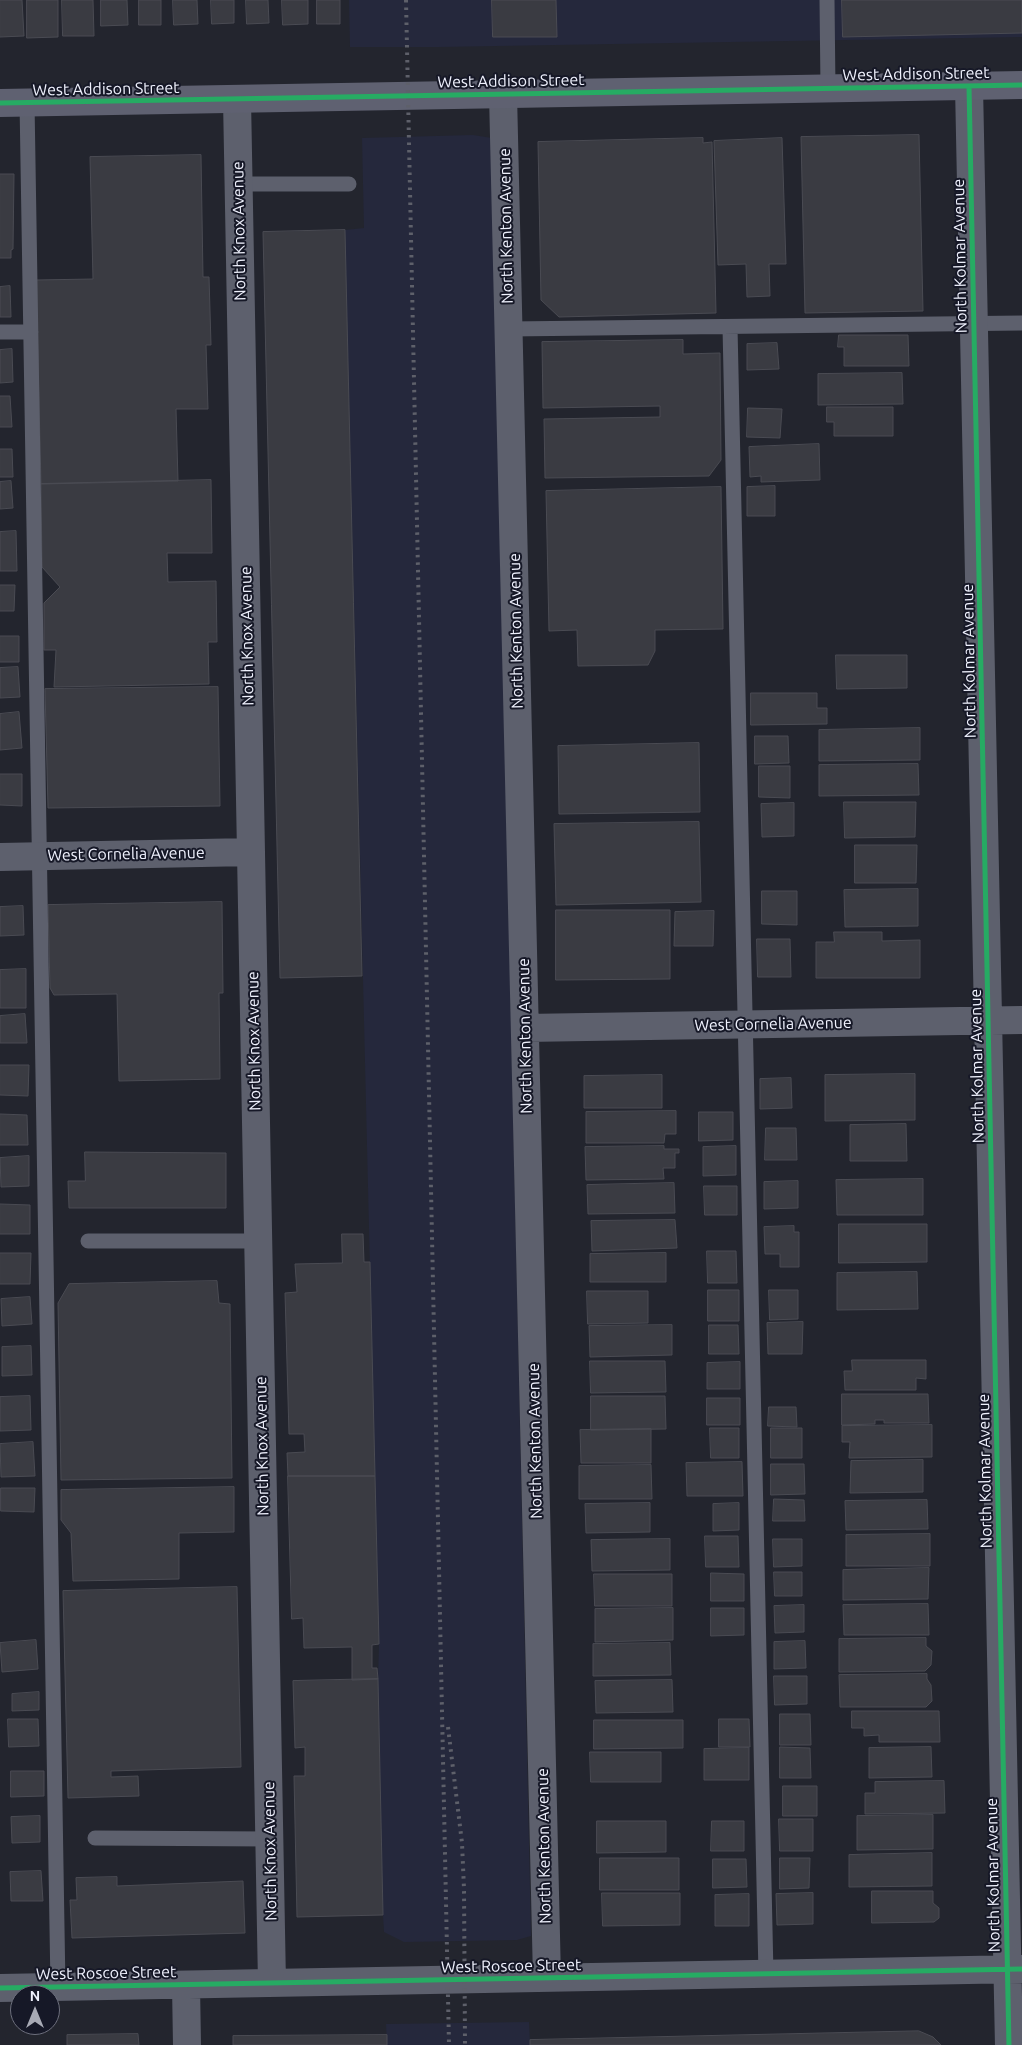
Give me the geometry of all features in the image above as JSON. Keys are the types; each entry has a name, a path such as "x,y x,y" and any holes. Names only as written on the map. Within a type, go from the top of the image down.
{"main road":[{"name":"West Addison Street","path":"0,103 1022,85"}],"street":[{"name":"North Kolmar Avenue","path":"970,86 988,1020 1015,1969 1009,2045"},
{"name":"North Kenton Avenue","path":"503,94 547,1978"},
{"name":"North Knox Avenue","path":"237,99 272,1982"},
{"name":"West Cornelia Avenue","path":"0,856 251,852"},
{"name":"West Cornelia Avenue","path":"525,1028 1022,1020"},
{"name":"West Roscoe Street","path":"60,1987 1015,1969"},
{"path":"186,1985 187,2045"}],"lane":[{"path":"827,0 828,88"},
{"path":"27,102 58,1985"},
{"path":"238,184 348,184"},
{"path":"509,329 1022,323"},
{"path":"730,327 766,1974"},
{"path":"0,332 31,332"},
{"path":"88,1241 258,1241"},
{"path":"95,1838 270,1839"}],"shaded area":[{"path":"349,0 1022,0 1022,37 350,47"},
{"path":"473,135 492,138 531,1936 517,1940 404,1942 384,1932 383,1915 378,1679 379,1644 345,230 364,228 362,138"},
{"path":"529,2022 530,2045 387,2045 386,2024"}],"building":[{"path":"0,0 22,0 24,36 0,37"},
{"path":"27,0 58,0 58,37 27,38"},
{"path":"62,0 93,0 94,36 63,36"},
{"path":"101,0 127,0 128,25 101,26"},
{"path":"139,0 161,0 161,25 139,25"},
{"path":"173,0 197,0 198,24 174,25"},
{"path":"211,0 234,0 234,23 212,24"},
{"path":"246,0 268,0 269,23 247,24"},
{"path":"282,0 308,0 308,24 283,25"},
{"path":"317,0 340,0 340,24 317,24"},
{"path":"492,0 556,0 557,37 493,37"},
{"path":"842,0 1022,0 1022,33 843,37"},
{"path":"919,135 923,311 805,313 801,137"},
{"path":"703,138 703,143 712,142 716,313 559,317 541,300 538,142"},
{"path":"782,138 786,264 769,264 770,296 747,297 746,264 718,265 714,141"},
{"path":"201,155 203,277 209,277 211,345 206,345 208,409 176,409 178,481 41,484 36,280 93,279 90,157"},
{"path":"0,174 14,174 13,249 11,250 11,258 0,258"},
{"path":"345,230 362,976 280,978 263,232"},
{"path":"10,286 11,317 0,317 0,287"},
{"path":"839,335 908,335 909,366 844,366 844,347 838,347"},
{"path":"683,340 683,354 720,353 721,460 709,476 545,478 544,419 660,417 660,406 543,408 542,342"},
{"path":"777,343 779,369 747,370 747,344"},
{"path":"12,349 13,382 0,383 0,350"},
{"path":"902,373 903,404 818,405 818,374"},
{"path":"0,396 10,396 12,427 0,427"},
{"path":"827,407 893,407 893,436 834,436 834,422 827,422"},
{"path":"748,408 782,409 780,438 747,437"},
{"path":"819,444 820,480 761,482 761,476 750,477 749,447"},
{"path":"0,449 12,449 13,477 0,477"},
{"path":"211,480 212,553 167,553 168,582 216,581 217,642 208,642 209,684 54,687 56,650 44,650 44,603 60,587 42,567 41,484"},
{"path":"11,481 13,508 0,509 0,482"},
{"path":"775,486 775,516 747,516 747,487"},
{"path":"721,487 723,629 655,630 655,651 648,665 578,666 577,630 549,631 546,491"},
{"path":"16,531 17,571 0,571 0,532"},
{"path":"0,585 15,585 14,611 0,611"},
{"path":"0,636 19,636 19,662 0,662"},
{"path":"836,655 907,655 907,688 837,689"},
{"path":"18,667 20,697 0,698 0,668"},
{"path":"218,687 220,806 48,808 45,689"},
{"path":"751,693 817,693 817,708 827,708 827,724 751,725"},
{"path":"19,712 22,748 0,750 0,714"},
{"path":"920,728 920,760 819,761 819,730"},
{"path":"755,736 788,736 789,763 755,764"},
{"path":"699,743 700,812 559,814 558,746"},
{"path":"918,764 919,795 819,796 819,765"},
{"path":"759,766 790,766 790,798 759,797"},
{"path":"0,774 22,774 22,806 0,805"},
{"path":"844,802 916,802 915,837 845,838"},
{"path":"794,803 794,836 762,837 761,804"},
{"path":"699,822 701,902 556,905 554,824"},
{"path":"855,845 917,845 916,883 855,883"},
{"path":"918,889 918,926 845,927 844,890"},
{"path":"762,891 797,891 797,925 762,924"},
{"path":"222,902 223,993 219,993 220,1079 119,1081 117,994 54,995 50,988 48,905"},
{"path":"23,906 24,935 0,936 0,907"},
{"path":"556,910 670,910 670,979 556,980"},
{"path":"714,911 713,946 674,946 675,912"},
{"path":"834,932 882,932 882,941 920,940 920,978 816,978 816,942 834,942"},
{"path":"757,939 790,939 791,977 758,977"},
{"path":"26,969 26,1008 0,1008 0,970"},
{"path":"25,1014 27,1043 0,1043 0,1016"},
{"path":"0,1065 29,1065 28,1096 0,1095"},
{"path":"915,1074 915,1120 825,1121 825,1075"},
{"path":"662,1075 662,1108 584,1108 584,1076"},
{"path":"791,1078 792,1108 760,1109 760,1079"},
{"path":"676,1111 676,1134 665,1134 664,1143 586,1143 586,1112"},
{"path":"699,1112 733,1112 733,1140 699,1141"},
{"path":"0,1114 27,1115 28,1145 0,1145"},
{"path":"906,1124 907,1161 850,1161 850,1125"},
{"path":"766,1128 796,1128 797,1160 765,1160"},
{"path":"664,1146 664,1149 679,1149 679,1153 675,1153 675,1168 663,1168 664,1179 586,1180 585,1147"},
{"path":"736,1146 736,1175 703,1176 703,1147"},
{"path":"85,1152 226,1153 226,1208 69,1208 68,1181 85,1181"},
{"path":"29,1156 29,1186 1,1187 0,1158"},
{"path":"923,1179 923,1215 837,1215 836,1180"},
{"path":"798,1181 798,1208 764,1209 764,1182"},
{"path":"674,1183 675,1213 588,1214 587,1185"},
{"path":"704,1186 737,1186 737,1215 705,1215"},
{"path":"0,1204 30,1205 30,1234 0,1234"},
{"path":"675,1220 677,1248 592,1251 591,1221"},
{"path":"839,1224 927,1224 927,1262 839,1263"},
{"path":"794,1226 794,1232 799,1232 799,1267 780,1267 780,1254 765,1254 764,1227"},
{"path":"342,1234 363,1234 364,1262 370,1262 375,1476 288,1476 287,1453 305,1452 304,1434 289,1434 285,1293 297,1292 295,1264 342,1263"},
{"path":"707,1251 736,1251 737,1283 708,1283"},
{"path":"0,1253 31,1253 30,1284 0,1284"},
{"path":"666,1253 666,1282 590,1282 590,1254"},
{"path":"917,1272 918,1309 837,1310 837,1273"},
{"path":"217,1281 219,1303 230,1304 232,1478 61,1480 58,1303 69,1284"},
{"path":"708,1290 739,1290 739,1321 708,1321"},
{"path":"769,1290 798,1290 798,1319 770,1320"},
{"path":"587,1291 648,1291 648,1323 588,1324"},
{"path":"30,1297 32,1324 2,1326 1,1299"},
{"path":"803,1322 802,1354 768,1354 767,1323"},
{"path":"672,1325 672,1355 590,1357 589,1326"},
{"path":"709,1325 738,1325 739,1354 709,1354"},
{"path":"31,1346 32,1375 2,1376 2,1347"},
{"path":"852,1360 926,1360 926,1379 916,1378 916,1390 845,1390 844,1371 852,1371"},
{"path":"590,1361 665,1361 666,1392 591,1393"},
{"path":"740,1362 740,1389 707,1389 707,1363"},
{"path":"842,1394 928,1394 929,1423 884,1423 884,1420 875,1420 875,1424 842,1425"},
{"path":"30,1396 31,1430 0,1431 0,1397"},
{"path":"591,1396 665,1396 666,1429 591,1430"},
{"path":"707,1398 740,1398 740,1425 707,1425"},
{"path":"769,1407 796,1407 797,1427 768,1426"},
{"path":"932,1425 932,1457 849,1458 850,1442 842,1442 842,1426"},
{"path":"710,1428 739,1428 739,1458 711,1458"},
{"path":"771,1428 802,1428 802,1458 771,1458"},
{"path":"651,1429 651,1463 581,1463 580,1430"},
{"path":"33,1442 35,1476 1,1477 0,1444"},
{"path":"923,1460 923,1492 850,1493 851,1461"},
{"path":"742,1462 743,1496 687,1496 686,1463"},
{"path":"771,1464 804,1464 805,1494 771,1495"},
{"path":"651,1465 652,1499 579,1499 579,1466"},
{"path":"288,1476 375,1476 379,1644 372,1645 372,1668 377,1668 378,1679 352,1680 352,1647 304,1648 303,1618 292,1619"},
{"path":"234,1487 234,1532 179,1533 179,1579 73,1581 71,1533 61,1520 61,1490"},
{"path":"1,1488 35,1488 34,1512 1,1511"},
{"path":"774,1499 804,1500 805,1521 773,1521"},
{"path":"927,1500 928,1529 846,1530 845,1501"},
{"path":"650,1503 650,1532 586,1533 585,1504"},
{"path":"739,1503 739,1530 713,1531 713,1504"},
{"path":"930,1534 930,1566 846,1566 846,1535"},
{"path":"705,1536 738,1536 739,1567 706,1567"},
{"path":"670,1539 670,1570 592,1571 591,1540"},
{"path":"773,1539 802,1539 802,1566 774,1567"},
{"path":"929,1568 928,1599 843,1600 843,1570"},
{"path":"774,1572 802,1572 802,1596 775,1596"},
{"path":"711,1573 744,1574 744,1601 711,1601"},
{"path":"594,1574 672,1574 672,1606 595,1606"},
{"path":"237,1587 241,1767 111,1771 111,1777 138,1776 139,1796 68,1798 63,1591"},
{"path":"928,1604 929,1635 844,1635 843,1605"},
{"path":"804,1605 804,1632 775,1633 774,1606"},
{"path":"673,1608 673,1640 595,1642 595,1609"},
{"path":"711,1608 744,1608 744,1635 711,1636"},
{"path":"926,1638 926,1646 932,1651 931,1665 925,1671 839,1672 839,1639"},
{"path":"36,1640 38,1669 2,1672 0,1643"},
{"path":"805,1641 806,1668 774,1669 774,1642"},
{"path":"670,1643 671,1675 593,1676 593,1644"},
{"path":"927,1674 927,1679 931,1685 932,1701 926,1707 840,1707 839,1675"},
{"path":"774,1676 807,1676 807,1704 775,1705"},
{"path":"378,1679 383,1915 297,1917 294,1776 305,1776 305,1747 295,1748 293,1681"},
{"path":"672,1680 673,1712 596,1713 595,1681"},
{"path":"39,1692 39,1710 12,1711 12,1694"},
{"path":"852,1711 939,1711 940,1742 879,1742 879,1735 864,1736 864,1728 852,1728"},
{"path":"780,1714 810,1714 811,1745 780,1745"},
{"path":"8,1719 38,1719 39,1746 9,1747"},
{"path":"719,1719 749,1719 750,1747 719,1747"},
{"path":"594,1720 683,1720 683,1748 594,1749"},
{"path":"780,1747 810,1748 811,1778 780,1778"},
{"path":"931,1747 932,1777 869,1778 869,1748"},
{"path":"749,1748 749,1780 704,1780 704,1749"},
{"path":"590,1752 661,1752 661,1782 591,1782"},
{"path":"11,1771 44,1771 44,1796 11,1797"},
{"path":"944,1781 945,1813 865,1814 865,1793 875,1793 875,1782"},
{"path":"783,1786 817,1786 817,1816 783,1816"},
{"path":"933,1815 933,1849 857,1850 857,1816"},
{"path":"40,1816 40,1842 12,1843 11,1817"},
{"path":"779,1819 813,1819 813,1851 780,1851"},
{"path":"597,1821 666,1821 666,1852 597,1853"},
{"path":"712,1821 744,1821 744,1851 711,1851"},
{"path":"932,1853 932,1886 849,1887 849,1855"},
{"path":"600,1858 679,1858 679,1890 600,1890"},
{"path":"780,1858 810,1858 809,1888 780,1889"},
{"path":"713,1859 746,1859 747,1887 713,1888"},
{"path":"41,1871 43,1901 11,1901 10,1872"},
{"path":"117,1877 117,1886 243,1881 245,1933 72,1938 70,1900 77,1900 76,1878"},
{"path":"872,1891 933,1891 933,1903 939,1908 939,1918 934,1922 872,1923"},
{"path":"602,1893 680,1893 680,1925 603,1926"},
{"path":"813,1893 813,1924 777,1925 776,1894"},
{"path":"749,1894 749,1926 715,1926 715,1895"},
{"path":"919,2031 933,2037 941,2045 530,2045 530,2040"},
{"path":"138,2034 139,2045 67,2045 67,2035"},
{"path":"387,2035 387,2045 233,2045 233,2036"}],"railway":[{"path":"406,0 449,2045"},
{"path":"448,1727 462,1843 465,2045"}],"cycle path":[{"path":"0,103 1022,85"},
{"path":"969,86 1009,2045"},
{"path":"0,1988 1022,1969"}]}
